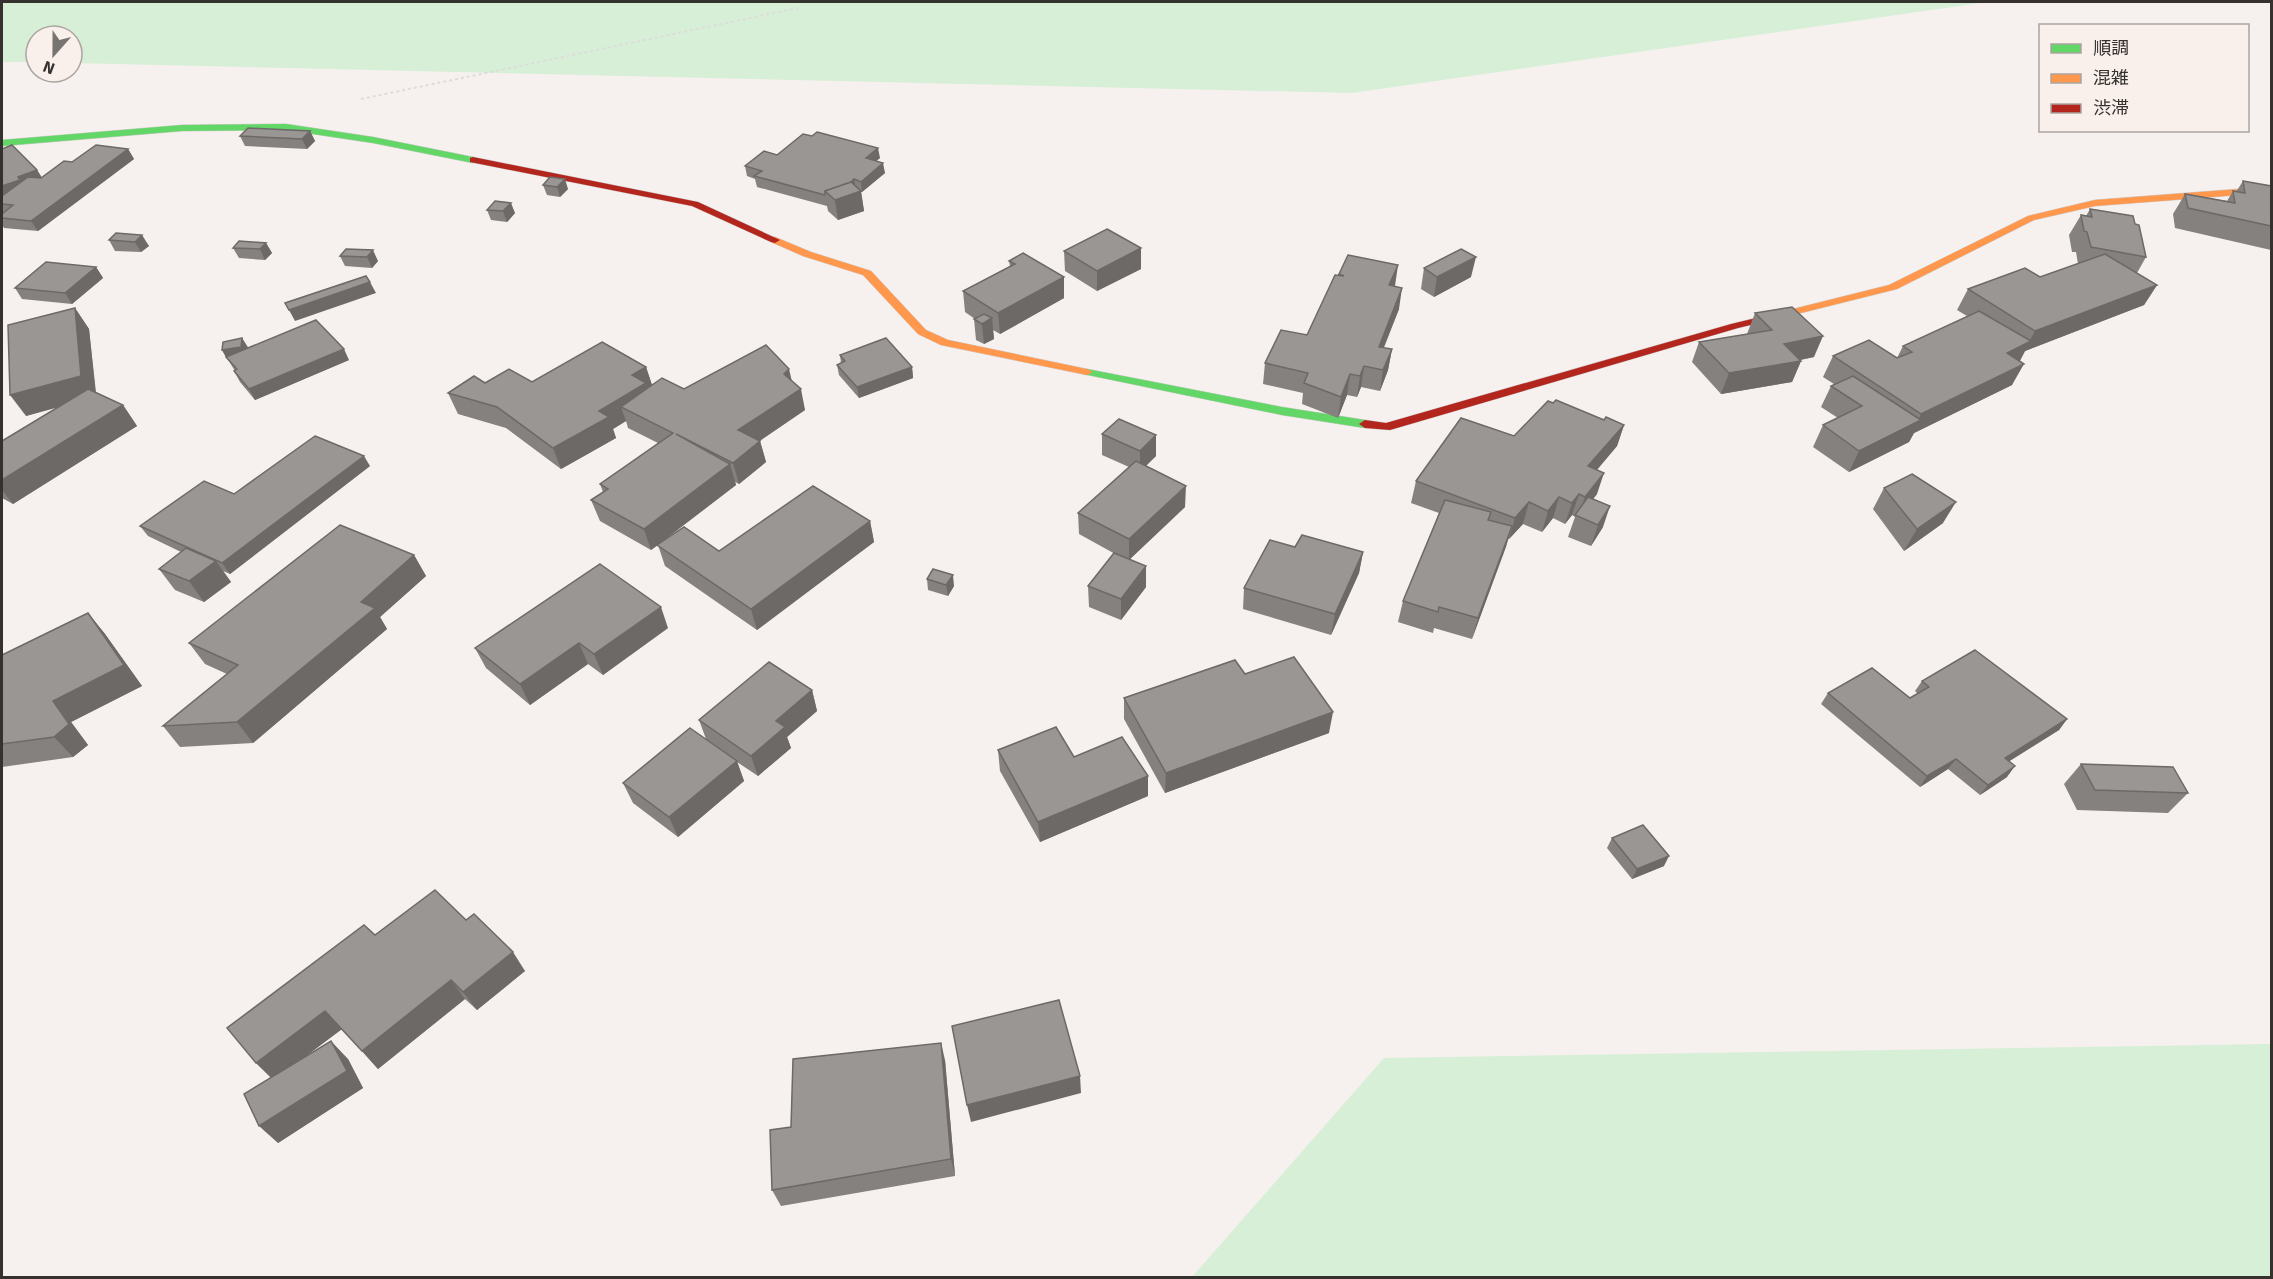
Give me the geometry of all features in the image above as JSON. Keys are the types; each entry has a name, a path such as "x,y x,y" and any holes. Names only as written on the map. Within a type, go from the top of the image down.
{"street":[{"path":"2,143 182,128 286,127 373,140 695,204 807,254 867,273 922,332 945,343 1282,411 1386,427 1735,326 1893,286 2031,218 2095,203 2239,192 2271,194"}],"path":[{"path":"353,100 798,8"}],"green space":[{"path":"2,2 1987,2 1352,93 84,63 84,24 24,24 24,62 2,62"},
{"path":"2271,1044 2271,1277 1192,1277 1384,1058"}],"building":[{"path":"248,128 310,131 302,139 240,136"},
{"path":"817,132 878,148 866,158 883,163 861,182 854,179 825,191 825,195 754,176 762,171 745,166 764,151 777,155 803,134 812,136"},
{"path":"12,145 37,170 18,177 20,180 2,186 2,149"},
{"path":"96,145 128,149 31,221 2,218 2,214 13,205 2,204 2,196 28,177 41,178 64,161 72,162"},
{"path":"550,177 565,179 557,187 543,185"},
{"path":"2243,181 2271,186 2271,226 2188,208 2185,194 2235,203 2233,191 2245,193"},
{"path":"851,182 861,191 835,200 825,191"},
{"path":"495,201 511,203 503,211 487,210"},
{"path":"2090,209 2133,216 2135,224 2139,225 2146,257 2091,247 2087,232 2084,231 2081,215 2092,217"},
{"path":"1107,229 1141,248 1097,271 1064,251"},
{"path":"116,233 142,235 135,242 109,240"},
{"path":"239,241 266,243 260,249 233,248"},
{"path":"346,249 373,250 367,257 340,256"},
{"path":"1461,249 1476,257 1437,277 1424,268"},
{"path":"1023,253 1064,277 998,313 963,291 1015,264 1009,261"},
{"path":"2105,254 2157,285 2035,331 1968,289 2025,268 2040,277"},
{"path":"1348,255 1398,265 1389,285 1402,288 1379,347 1392,349 1383,370 1364,366 1360,376 1350,374 1341,397 1304,383 1308,373 1265,363 1281,330 1307,335 1335,275 1344,276 1339,274"},
{"path":"46,262 96,267 65,293 15,288"},
{"path":"366,276 370,282 289,310 285,303"},
{"path":"1792,307 1823,336 1784,344 1801,361 1729,373 1699,342 1772,330 1755,313"},
{"path":"75,308 81,376 10,395 8,325"},
{"path":"1979,311 2031,341 2007,353 2024,364 1921,414 1833,356 1869,340 1897,358 1912,352 1903,346"},
{"path":"984,314 992,318 982,324 974,319"},
{"path":"316,320 344,349 249,389 234,371 237,369 226,357"},
{"path":"242,338 241,347 222,350 223,342"},
{"path":"886,338 912,367 857,387 837,365 845,361 840,355"},
{"path":"602,342 646,367 632,375 646,383 599,411 609,417 553,448 497,407 448,393 474,376 485,383 509,369 532,382"},
{"path":"766,345 789,369 784,374 801,389 738,430 760,441 733,463 676,434 730,464 644,529 591,500 608,489 600,484 673,433 621,407 662,378 684,389"},
{"path":"1853,376 1921,420 1859,451 1823,425 1862,406 1831,386"},
{"path":"88,389 123,405 2,480 2,441"},
{"path":"1556,400 1604,420 1606,417 1624,425 1588,466 1604,473 1585,497 1579,494 1572,503 1559,497 1548,511 1529,502 1515,518 1416,481 1461,418 1514,436 1548,401 1553,403"},
{"path":"1119,419 1156,435 1140,451 1102,434"},
{"path":"315,436 364,456 222,563 140,526 204,481 234,494"},
{"path":"1136,461 1186,486 1129,539 1078,513"},
{"path":"1912,474 1956,502 1917,529 1884,488"},
{"path":"813,486 870,521 751,609 657,545 684,527 719,551"},
{"path":"1588,497 1610,506 1598,525 1575,515"},
{"path":"1445,500 1491,512 1488,520 1512,526 1478,618 1439,607 1438,612 1403,601"},
{"path":"340,525 414,555 361,602 375,608 237,722 163,726 238,665 189,643"},
{"path":"1302,535 1363,552 1335,614 1244,588 1270,540 1295,547"},
{"path":"186,548 216,561 189,581 159,569"},
{"path":"1114,553 1146,566 1121,599 1088,586"},
{"path":"600,564 661,607 594,654 579,643 520,684 475,648"},
{"path":"933,569 953,575 946,585 927,579"},
{"path":"88,613 124,665 53,701 69,724 54,737 2,744 2,655"},
{"path":"1975,650 2067,719 2005,758 2015,766 1988,785 1956,759 1927,776 1828,693 1872,668 1910,698 1929,687 1922,681"},
{"path":"1294,657 1333,712 1166,773 1124,698 1235,660 1245,674"},
{"path":"769,662 812,690 776,721 785,727 751,756 699,720"},
{"path":"1056,727 1074,757 1122,737 1148,776 1038,822 998,750"},
{"path":"690,728 737,761 669,817 623,783"},
{"path":"2081,764 2173,767 2188,793 2095,790"},
{"path":"1643,825 1669,856 1637,869 1612,838"},
{"path":"435,890 466,920 474,914 513,952 463,992 451,980 362,1051 325,1011 256,1063 227,1028 364,925 375,935"},
{"path":"1059,1000 1080,1076 967,1105 952,1026"},
{"path":"331,1041 347,1071 259,1126 244,1094"},
{"path":"941,1043 951,1159 772,1190 770,1130 791,1127 793,1059"}],"traffic: fast":[{"path":"2,143 182,128 286,127 373,140 473,160"},
{"path":"1087,372 1282,411 1365,424"}],"traffic: slow":[{"path":"1785,314 1893,287 2031,218 2095,203 2239,192 2272,194"},
{"path":"775,240 807,254 867,273 922,332 945,343 1087,372"}],"traffic: jam":[{"path":"473,160 695,204 775,240"},
{"path":"1365,424 1386,427 1735,326 1785,314"}]}
